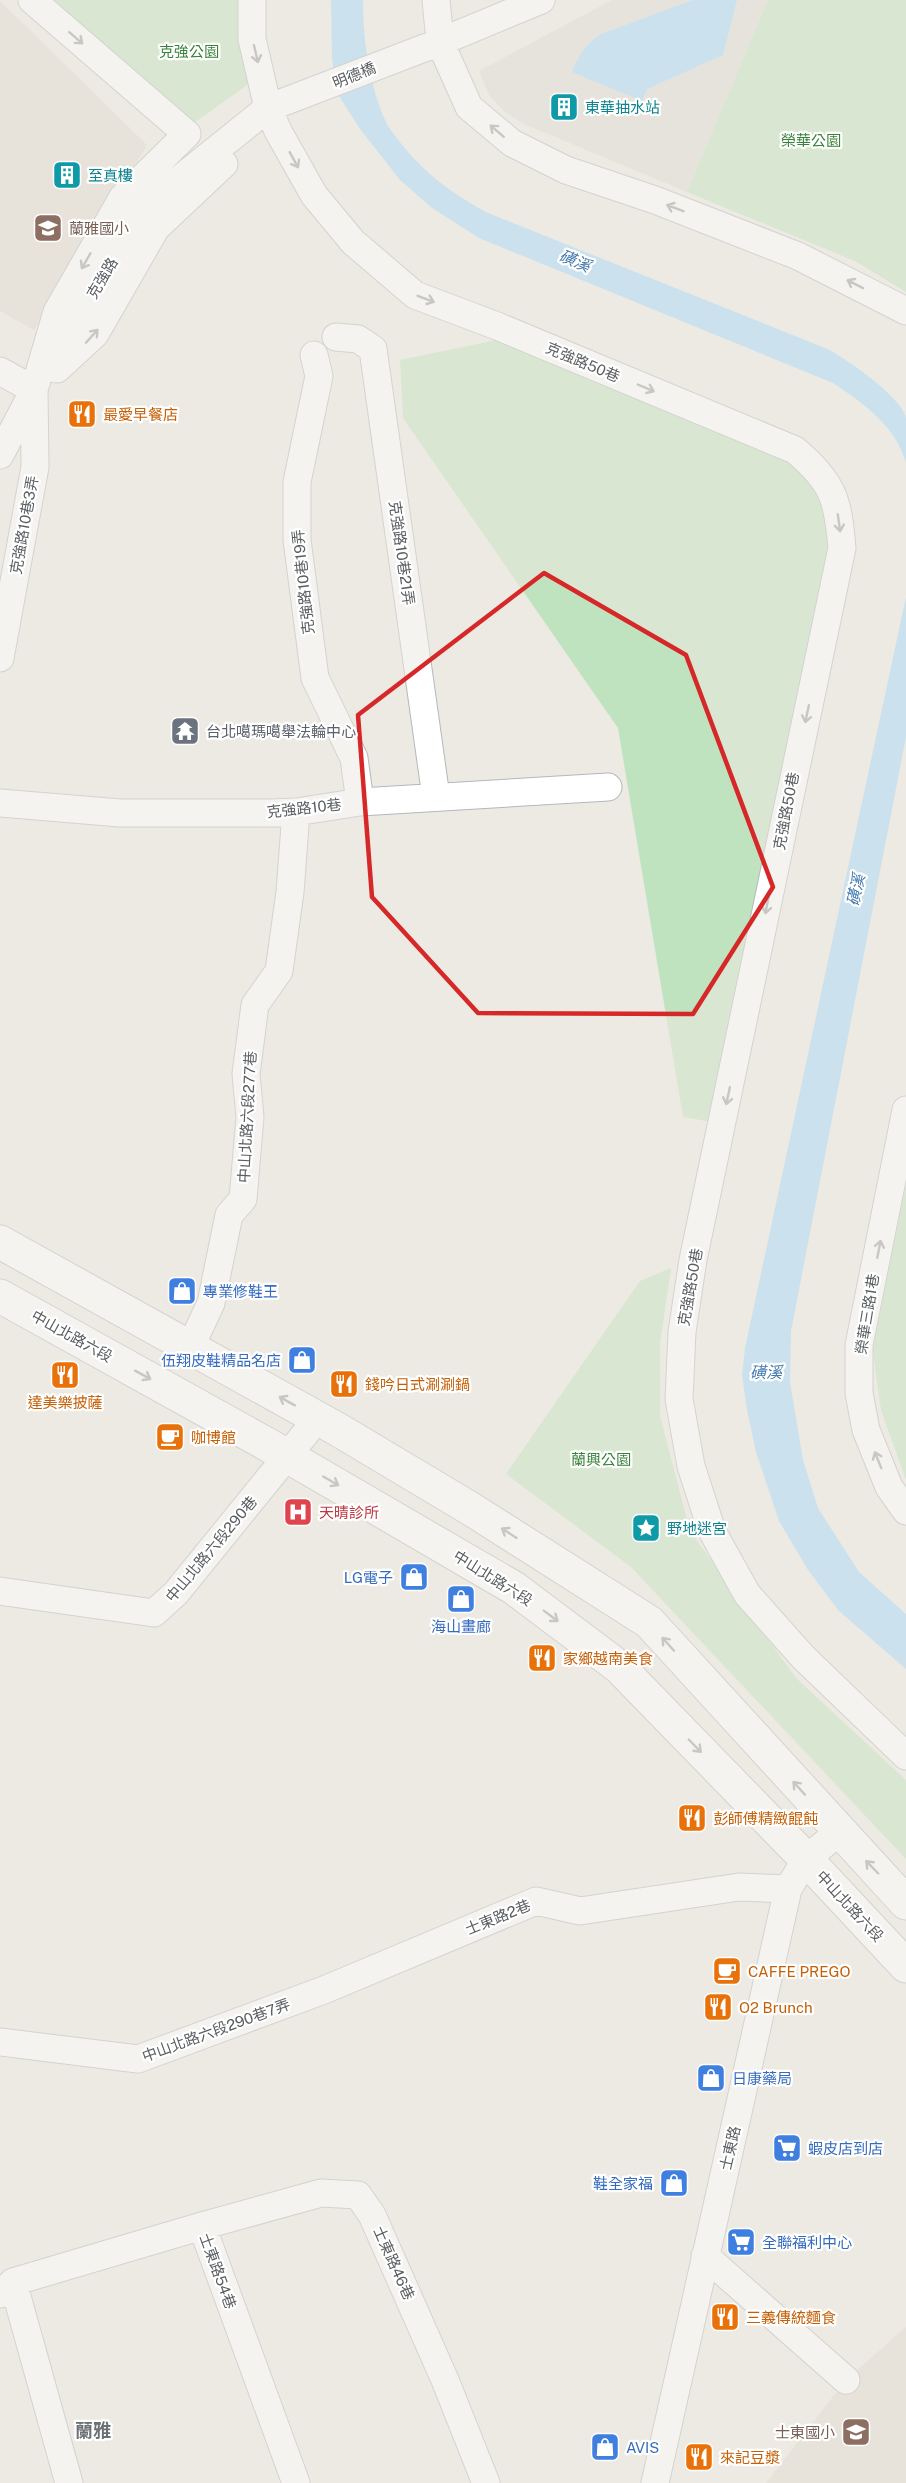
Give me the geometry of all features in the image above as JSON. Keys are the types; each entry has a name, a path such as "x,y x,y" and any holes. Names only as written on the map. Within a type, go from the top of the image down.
{"main road":[{"path":"0,1242 318,1418 471,1509 648,1622 906,1903"},
{"name":"中山北路六段","path":"0,1296 288,1456 514,1588 619,1667 806,1859 906,1966"}],"street":[{"path":"32,0 187,134 123,197 57,312 34,390"},
{"name":"克強路50巷","path":"252,0 252,39 268,108 278,131 314,195 353,242 415,295 778,442 795,450 818,469 831,490 839,516 842,548 693,1260 682,1332 679,1399 691,1466 712,1531 747,1594 803,1657 906,1756"},
{"path":"436,0 440,42 470,107 512,143 566,170 655,200 798,256 906,311"},
{"name":"明德橋","path":"268,108 440,42 541,0"},
{"name":"克強路","path":"0,455 34,390 138,218 161,194 268,108"},
{"path":"34,390 95,334 156,228 232,157"},
{"name":"克強路10巷21弄","path":"336,337 358,339 373,349 436,797"},
{"name":"克強路10巷19弄","path":"314,355 319,376 297,482 297,540 315,678 354,758 360,802"},
{"path":"0,370 34,390"},
{"name":"克強路10巷3弄","path":"0,658 35,467 34,390"},
{"name":"克強路10巷","path":"0,802 120,813 296,812 360,802 608,787"},
{"name":"中山北路六段277巷","path":"190,1348 211,1303 229,1215 243,1199 250,1117 246,1074 255,1005 279,970 290,892 296,812"},
{"name":"榮華三路1巷","path":"906,1110 860,1345 859,1393 866,1430 889,1487 906,1511"},
{"name":"中山北路六段290巷","path":"0,1591 154,1613 176,1593 318,1418"},
{"name":"士東路","path":"655,2483 788,1888 806,1859 839,1832"},
{"name":"士東路2巷","path":"324,1990 536,1901 580,1911 739,1887 788,1888"},
{"name":"中山北路六段290巷7弄","path":"0,2042 138,2059 324,1990"},
{"name":"士東路46巷","path":"202,2226 321,2193 358,2195 372,2215 445,2380 486,2483"},
{"name":"士東路54巷","path":"6,2288 202,2226 296,2483"},
{"path":"705,2256 846,2380"},
{"path":"6,2288 69,2483"}],"highlighted area":[{"path":"544,573 686,655 773,887 693,1014 478,1013 372,897 358,715"}],"shaded area":[{"name":"東華抽水站","path":"612,0 768,0 687,192 524,124 506,113 489,95 479,71"},
{"name":"蘭雅國小","path":"0,1 147,145 34,330 0,311"},
{"name":"士東國小","path":"906,2327 906,2483 766,2483 846,2380"}],"green space":[{"name":"克強公園","path":"51,0 239,0 250,83 194,123"},
{"name":"榮華公園","path":"768,0 906,0 906,292 855,261 687,192"},
{"path":"497,340 786,460 815,488 823,506 828,546 712,1122 683,1117 618,728 403,418 400,360"},
{"path":"906,1186 906,1480 881,1410 872,1345"},
{"name":"蘭興公園","path":"671,1268 660,1343 660,1416 690,1531 796,1678 906,1780 906,1859 631,1567 506,1474 640,1281"}],"water":[{"name":"磺溪","path":"331,0 363,0 368,62 380,108 392,132 409,153 439,182 488,213 830,350 873,380 902,408 906,417 906,463 895,438 877,417 833,383 479,238 432,208 400,180 360,129 337,93 332,59"},
{"path":"693,0 737,0 723,55 647,89 642,101 572,72 583,50 601,34"},
{"name":"磺溪","path":"906,597 906,737 791,1331 790,1382 803,1460 818,1508 859,1572 906,1614 906,1669 839,1611 808,1570 779,1521 756,1452 742,1375 745,1348"}],"place":[{"name":"東華抽水站","path":"564,107"},
{"name":"至真樓","path":"67,175"},
{"name":"蘭雅國小","path":"48,228"},
{"name":"最愛早餐店","path":"82,414"},
{"name":"台北噶瑪噶舉法輪中心","path":"185,731"},
{"name":"專業修鞋王","path":"182,1291"},
{"name":"伍翔皮鞋精品名店","path":"302,1360"},
{"name":"達美樂披薩","path":"65,1375"},
{"name":"錢吟日式涮涮鍋","path":"344,1384"},
{"name":"咖博館","path":"170,1437"},
{"name":"天晴診所","path":"298,1512"},
{"name":"野地迷宮","path":"646,1528"},
{"name":"LG電子","path":"414,1577"},
{"name":"海山畫廊","path":"461,1599"},
{"name":"家鄉越南美食","path":"542,1658"},
{"name":"彭師傅精緻餛飩","path":"692,1818"},
{"name":"CAFFE PREGO","path":"727,1971"},
{"name":"O2 Brunch","path":"718,2007"},
{"name":"日康藥局","path":"711,2078"},
{"name":"蝦皮店到店","path":"787,2148"},
{"name":"鞋全家福","path":"674,2183"},
{"name":"全聯福利中心","path":"741,2242"},
{"name":"三義傳統麵食","path":"725,2317"},
{"name":"士東國小","path":"856,2432"},
{"name":"AVIS","path":"605,2447"},
{"name":"來記豆漿","path":"699,2457"}],"district":[{"name":"蘭雅","path":"93,2430"}]}
